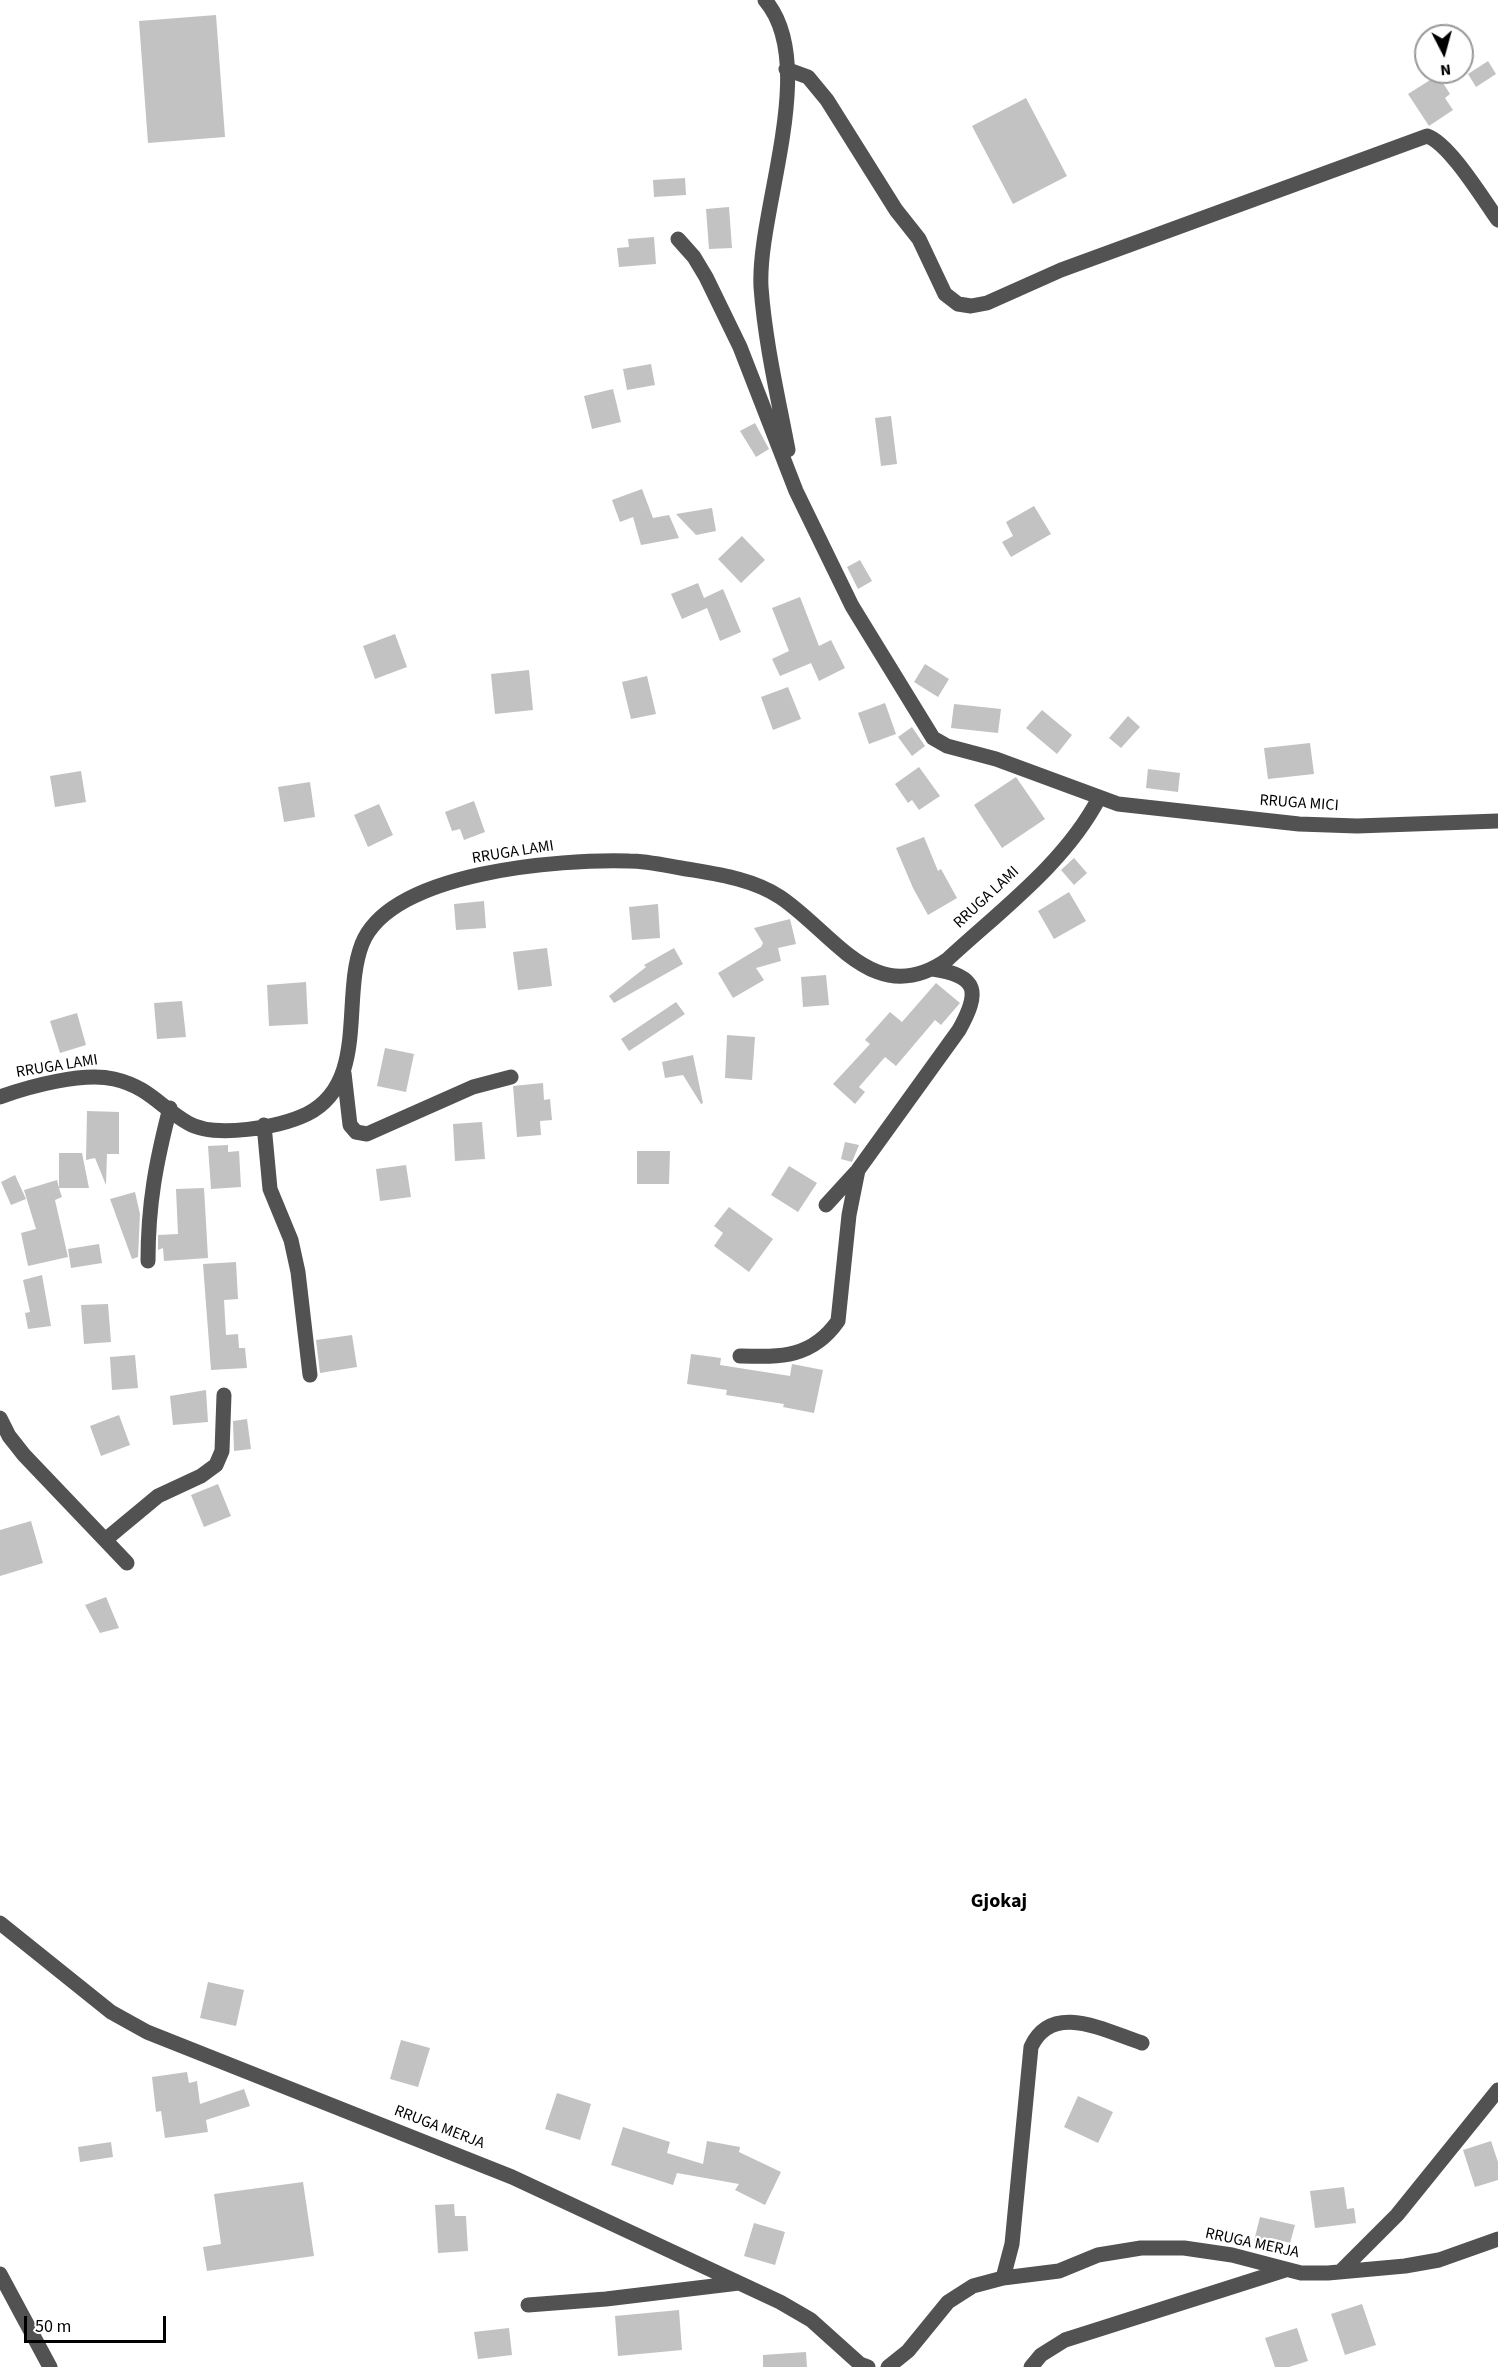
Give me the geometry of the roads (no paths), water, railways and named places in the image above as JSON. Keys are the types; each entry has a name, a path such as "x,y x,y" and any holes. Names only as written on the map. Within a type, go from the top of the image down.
{"street":[{"path":"765,0 780,26 786,69 785,123 763,249 761,286 778,398 796,491"},
{"path":"786,69 808,77 827,100 896,210 919,239 945,294 958,304 972,306 987,303 1061,270 1427,136 1435,139 1446,150 1498,220"},
{"path":"678,239 694,257 706,277 740,347 796,491"},
{"name":"RRUGA MICI","path":"796,491 852,606 933,738 947,746 996,759 1099,798 1148,808 1299,824 1357,826 1498,821"},
{"name":"RRUGA LAMI","path":"0,1097 53,1083 111,1078 150,1092 185,1122 198,1128 217,1131 287,1121 320,1107 333,1094 344,1073 356,969 363,944 373,925 416,896 447,883 533,865 632,861 746,881 782,898 838,948 878,973 897,977 917,975 933,969 956,952 1060,854 1079,833 1099,798"},
{"path":"826,1205 858,1170 959,1030 971,1008 972,988 966,978 955,973 933,969"},
{"path":"344,1073 350,1125 356,1132 367,1134 473,1087 511,1077"},
{"path":"148,1261 148,1214 155,1166 170,1108"},
{"path":"264,1125 270,1190 291,1240 298,1272 310,1375"},
{"path":"740,1356 777,1357 807,1350 829,1335 838,1321 849,1215 858,1170"},
{"path":"105,1540 158,1496 201,1476 216,1465 222,1451 224,1395"},
{"path":"0,1418 9,1436 24,1455 127,1563"},
{"name":"RRUGA MERJA","path":"0,1923 111,2012 147,2032 512,2176 740,2283 811,2320 860,2364 868,2367"},
{"path":"1003,2278 1012,2244 1031,2047 1037,2033 1049,2024 1066,2021 1142,2043"},
{"path":"1340,2272 1396,2215 1498,2090"},
{"name":"RRUGA MERJA","path":"888,2367 908,2351 948,2302 974,2286 1003,2278 1059,2271 1098,2255 1142,2248 1184,2248 1232,2255 1301,2273 1340,2272 1405,2266 1439,2260 1498,2239"},
{"path":"1031,2367 1041,2355 1065,2340 1285,2270"},
{"path":"0,2274 50,2367"},
{"path":"528,2304 606,2299 740,2283"}],"district":[{"name":"Gjokaj","path":"999,1903"}]}
